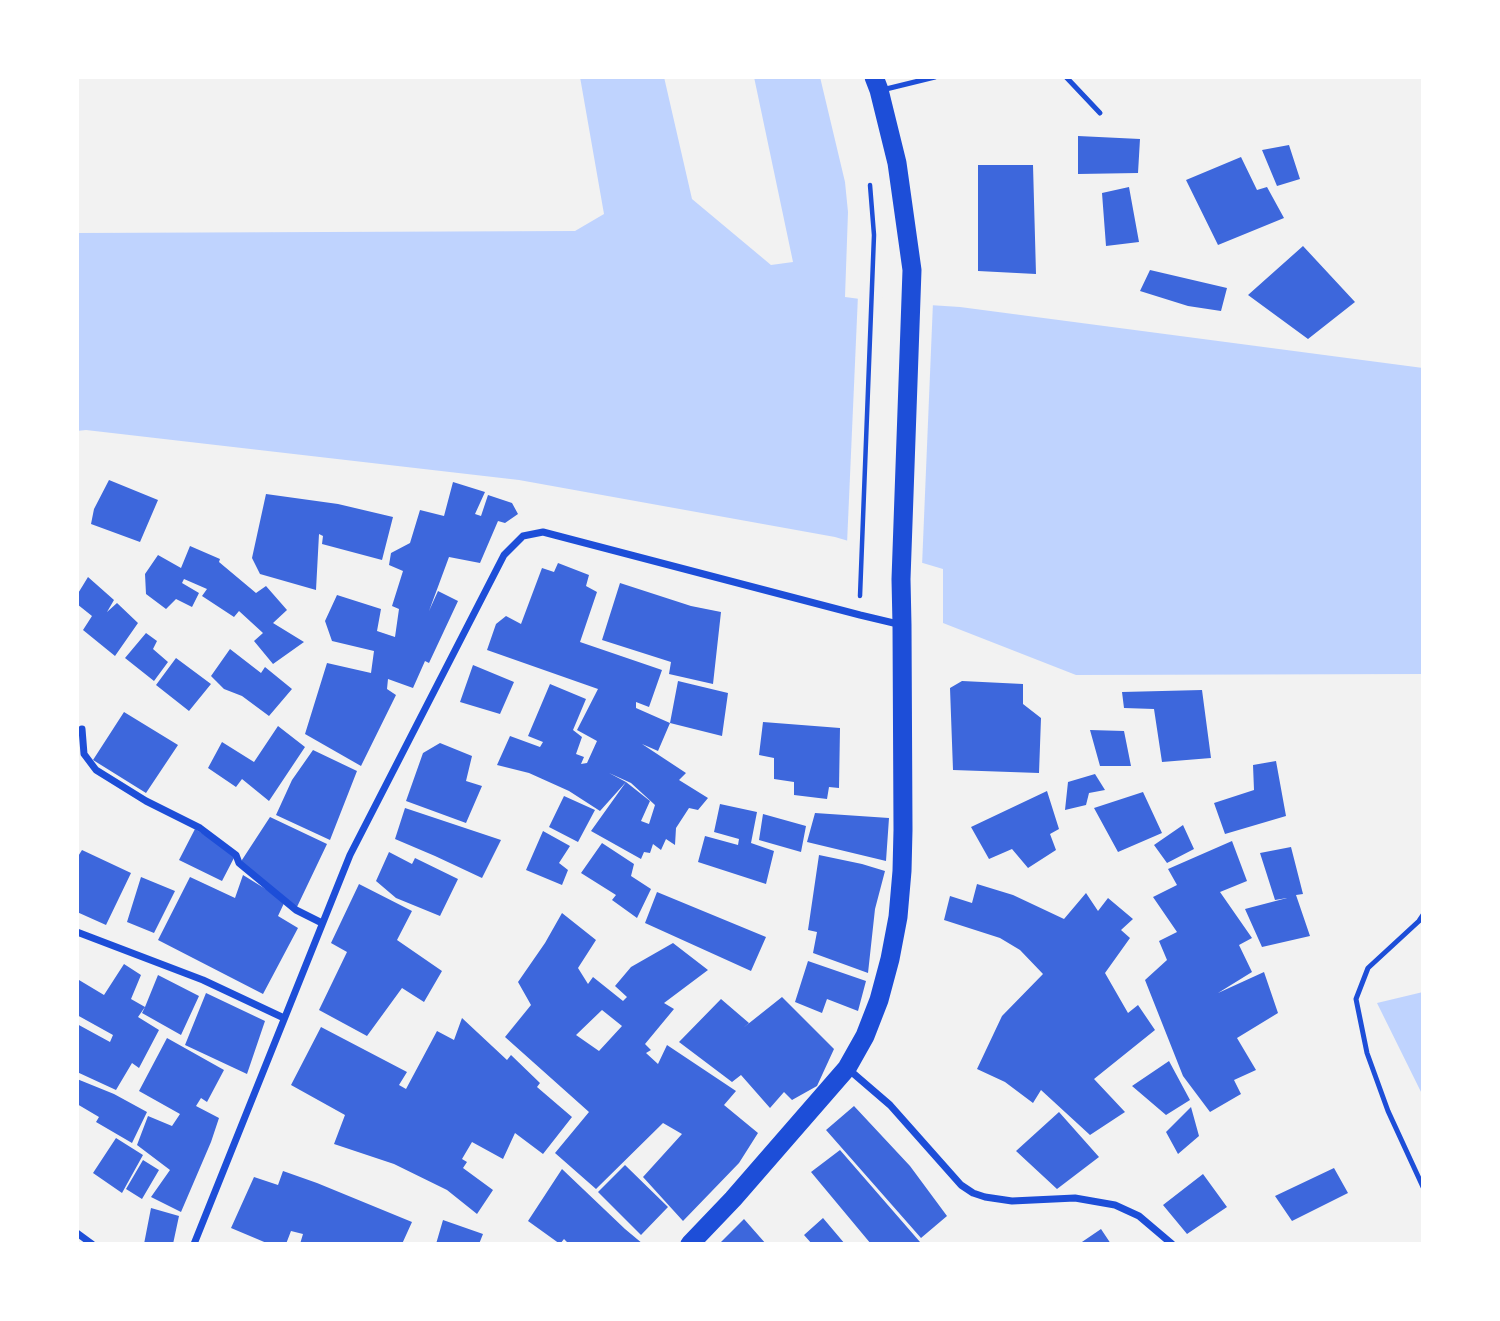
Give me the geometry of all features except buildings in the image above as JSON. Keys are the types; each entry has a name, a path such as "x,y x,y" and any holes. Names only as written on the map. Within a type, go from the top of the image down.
{"highway":[{"path":"690,1244 733,1199 847,1068 865,1036 879,1000 898,917 904,830 901,579 912,270 897,163 876,84"}],"street":[{"path":"194,1244 350,855 504,555 523,536 543,532 902,625"},
{"path":"82,729 83,754 96,769 146,801 201,828 236,855 239,863 296,910 322,923"},
{"path":"77,932 203,980 284,1018"},
{"path":"847,1068 890,1105 961,1185 973,1193 1012,1201 1075,1198 1115,1205 1139,1216 1171,1244"},
{"path":"77,1233 92,1244"}],"lane":[{"path":"876,84 935,77"},
{"path":"1066,77 1100,113"},
{"path":"1423,915 1368,968 1356,999 1367,1053 1375,1076 1423,1187"}],"path":[{"path":"861,577 874,268"}],"water":[{"path":"580,77 664,77 692,199 771,265 793,262 754,77 820,77 845,182 848,212 845,297 960,307 1423,368 1423,674 1076,675 943,623 943,569 835,537 519,480 77,431 77,233 575,231 604,214"},
{"path":"1423,992 1423,1096 1377,1003"}],"pier":[{"path":"858,295 933,302 922,566 847,544"}]}
